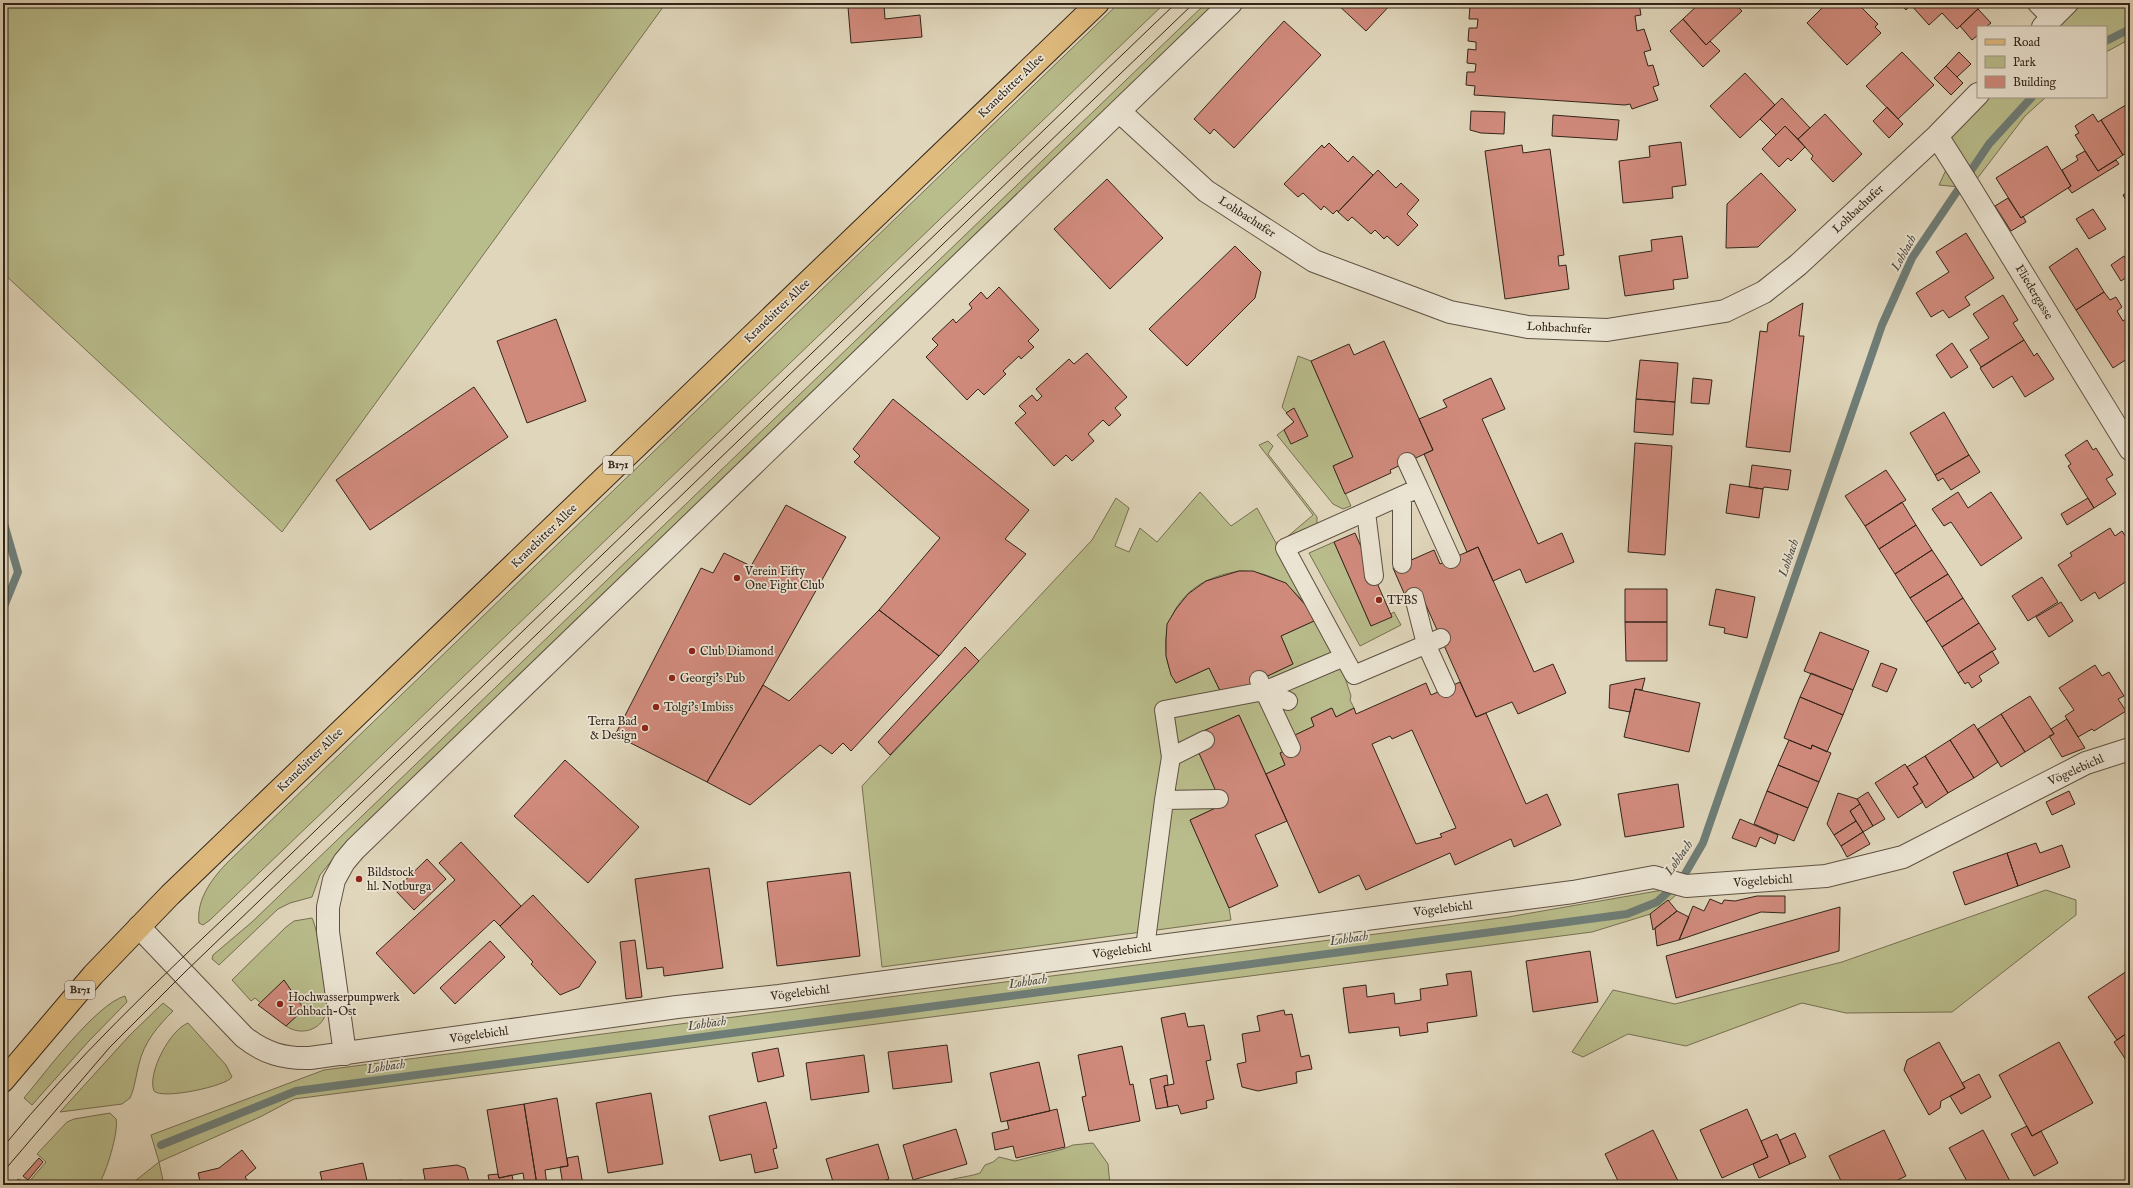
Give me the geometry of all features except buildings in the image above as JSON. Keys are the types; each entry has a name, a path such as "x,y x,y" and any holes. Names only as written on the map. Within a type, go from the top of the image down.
{"main road":[{"name":"Kranebitter Allee","path":"3,1081 55,1018 139,926 427,646 1098,3"}],"street":[{"path":"344,1054 328,923 330,890 344,862 372,832 1231,3"},
{"name":"Lohbachufer","path":"1119,111 1206,191 1314,261 1450,312 1528,326 1607,330 1725,311 1764,292 1798,265 1937,136 1977,95"},
{"name":"Fliedergasse","path":"1937,136 2130,449"},
{"path":"1407,462 1451,559"},
{"path":"1419,488 1285,548 1354,675 1434,641"},
{"path":"1402,496 1402,564"},
{"path":"1366,512 1374,576"},
{"path":"1414,597 1434,641 1446,688"},
{"path":"1145,948 1171,757 1164,710 1261,686 1344,656"},
{"path":"1261,686 1288,701"},
{"path":"1261,686 1290,748"},
{"path":"1171,757 1205,740"},
{"name":"Vögelebichl","path":"139,926 237,1032 256,1047 275,1055 293,1058 344,1054 677,1007 779,996 1574,892 1654,877 1686,886 1826,876 1903,857 2086,762 2130,749"},
{"path":"1164,800 1220,798"}],"green space":[{"path":"3,3 666,3 282,532 3,273"},
{"path":"1119,3 1165,3 210,920 203,925 199,923 200,905 203,897 217,874 229,861"},
{"path":"1206,3 1220,3 344,845 320,875 312,897 290,903 278,909 219,965 212,959 213,955 252,922"},
{"path":"2067,3 2130,3 2130,39 2107,51 2107,26 2044,26"},
{"path":"1977,98 2045,98 2025,116 1970,188 1939,185 1951,159 1937,136"},
{"path":"1298,356 1311,361 1353,457 1333,466 1351,506 1343,509 1333,504 1277,435 1294,422 1282,407"},
{"path":"1268,441 1273,446 1268,454 1317,517 1317,524 1287,537 1313,515 1259,445"},
{"path":"1200,492 1231,526 1257,508 1339,659 1351,696 1350,700 1354,708 1336,717 1331,708 1311,718 1314,726 1295,735 1298,744 1280,753 1285,765 1266,774 1239,715 1201,732 1208,747 1222,805 1190,820 1229,908 1231,920 882,967 862,786 1092,540 1116,498 1129,508 1115,546 1129,552 1140,528 1157,542","holes":["1239,571 1264,574 1274,578 1293,591 1301,600 1314,621 1281,636 1293,664 1223,697 1209,668 1176,683 1169,669 1166,654 1166,639 1168,625 1182,600 1193,589 1206,581"]},
{"path":"1334,542 1371,626 1394,612 1401,625 1360,646 1309,553"},
{"path":"1686,886 1657,912 1592,932 294,1099 260,1117 159,1162 151,1135 324,1070 1508,917"},
{"path":"2046,890 2076,900 2076,915 1952,1012 1846,1013 1802,1003 1686,1046 1628,1034 1583,1057 1572,1052 1613,990 1675,1004 1842,962"},
{"path":"312,918 322,965 327,1006 326,1013 320,1024 309,1030 297,1031 286,1026 304,1009 261,1003 255,998 251,1001 232,980 286,927 294,921"},
{"path":"125,996 127,1002 88,1042 32,1105 24,1098 86,1025 113,1002"},
{"path":"163,1003 173,1011 157,1029 144,1049 130,1098 122,1104 60,1112 130,1035"},
{"path":"188,1023 226,1065 232,1077 228,1081 194,1091 169,1094 154,1091 154,1074 157,1063 167,1043 181,1027"},
{"path":"110,1113 116,1119 116,1133 105,1172 98,1185 13,1185 18,1179 28,1183 46,1162 37,1154 67,1122 74,1119"},
{"path":"1093,1143 1108,1164 1110,1185 939,1185 948,1180 980,1173 985,1165 993,1162 999,1157 1015,1161 1073,1145"},
{"path":"159,1162 164,1185 130,1185"}],"waterway":[{"name":"Lohbach","path":"2107,40 2130,29"},
{"name":"Lohbach","path":"161,1145 296,1091 1627,914 1657,902 1682,879 1703,843 1882,325 1912,258 1989,144 2031,98"},
{"path":"3,520 18,572 3,609"}],"tram line":[{"path":"3,1147 30,1114 87,1052 177,962 1176,3"},
{"path":"3,1172 110,1047 184,973 1194,3"}],"place":[{"name":"Verein Fifty One Fight Club","path":"737,578"},
{"name":"TFBS","path":"1379,600"},
{"name":"Club Diamond","path":"692,651"},
{"name":"Georgi's Pub","path":"672,678"},
{"name":"Tolgi's Imbiss","path":"656,707"},
{"name":"Terra Bad & Design","path":"645,728"},
{"name":"Bildstock hl. Notburga","path":"359,879"},
{"name":"Hochwasserpumpwerk Lohbach-Ost","path":"280,1004"}]}
